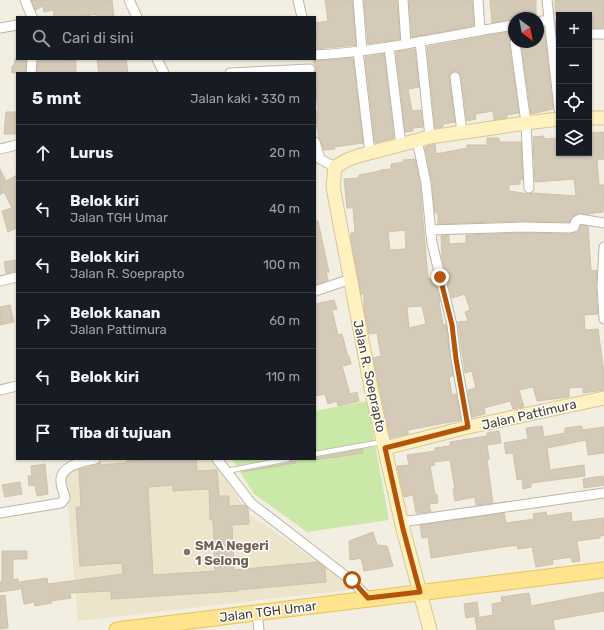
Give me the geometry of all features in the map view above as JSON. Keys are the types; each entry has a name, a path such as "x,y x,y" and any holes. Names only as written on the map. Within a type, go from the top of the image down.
{"main road":[{"path":"592,118 604,118"},
{"path":"334,167 347,160 423,139 462,132 556,119"},
{"name":"Jalan R. Soeprapto","path":"334,167 333,187 372,394 401,522 430,630"},
{"name":"Jalan Pattimura","path":"384,445 604,398"},
{"name":"Jalan TGH Umar","path":"117,630 168,627 257,612 604,570"}],"street":[{"path":"25,0 32,16"},
{"path":"129,0 137,16"},
{"path":"298,0 302,16"},
{"path":"358,0 360,51 370,153"},
{"path":"402,0 406,44"},
{"path":"478,0 480,30"},
{"path":"546,0 548,20 555,36 558,84"},
{"path":"544,21 548,20"},
{"path":"0,28 16,25"},
{"path":"316,55 389,47 480,30 508,28"},
{"path":"592,34 604,34"},
{"path":"420,41 423,139 430,230 452,325 456,359 468,427"},
{"path":"389,47 401,145"},
{"path":"516,48 526,123 529,188"},
{"path":"31,72 32,60"},
{"path":"158,60 164,72"},
{"path":"270,72 310,71 310,60"},
{"path":"455,77 462,132"},
{"path":"0,149 16,145"},
{"path":"316,146 318,159 334,167"},
{"path":"430,230 522,227 570,228 574,227 576,221 582,218 604,223"},
{"path":"604,247 602,286 604,318"},
{"path":"0,281 16,277"},
{"path":"316,291 351,279"},
{"path":"0,390 16,386"},
{"path":"0,513 61,503 65,498 61,481 61,475 64,470 92,460"},
{"path":"218,460 229,470 251,503 352,580 368,598"},
{"path":"401,522 604,493"},
{"path":"257,612 259,630"}],"lane":[{"path":"316,454 384,445"},
{"path":"229,470 283,460"}],"shaded area":[{"name":"SMA Negeri 1 Selong","path":"95,460 213,460 249,514 357,589 78,621 65,473"}],"green space":[{"path":"367,401 389,520 307,532 254,494 233,460 316,460 316,411"}],"building":[{"path":"31,0 112,0 114,16 96,16 96,14 85,16 54,16 53,10 44,12 43,6 35,10"},
{"path":"325,0 352,0 356,45 316,49 316,23 328,21"},
{"path":"364,0 397,0 400,39 368,44"},
{"path":"409,0 472,0 474,26 412,37"},
{"path":"490,0 536,0 536,12 508,12 508,20 492,23"},
{"path":"555,0 604,0 604,28 592,28 592,12 556,12 555,15"},
{"path":"544,27 553,109 531,114 522,48 544,48"},
{"path":"508,32 508,48 510,48 519,113 507,115 507,118 494,120 493,111 475,114 476,119 467,121 461,76 458,72 454,71 450,74 449,78 455,122 443,124 443,127 435,128 427,47"},
{"path":"415,49 419,87 408,89 412,111 421,110 423,127 413,128 413,131 405,132 396,52"},
{"path":"384,54 394,138 375,143 365,57"},
{"path":"353,58 363,143 324,150 319,138 316,119 316,111 318,111 316,72 314,72 316,68 313,61"},
{"path":"15,59 26,60 25,72 12,73 12,66 14,66"},
{"path":"38,60 76,60 76,72 37,72"},
{"path":"97,60 126,60 128,72 99,72"},
{"path":"6,112 16,112 16,134 4,134"},
{"path":"604,132 604,159 597,160 599,185 604,185 603,212 587,214 578,213 573,216 569,222 522,221 438,224 438,213 435,213 432,182 425,147 435,144 436,154 467,148 467,145 487,145 487,138 499,138 499,142 521,142 523,179 520,180 520,184 509,185 509,191 529,194 534,193 576,196 574,179 535,182 533,137 544,136 544,139 555,138 556,156 592,156 592,133"},
{"path":"415,159 420,184 428,279 434,278 440,301 443,325 446,324 453,376 449,377 452,395 456,394 461,420 408,430 408,434 390,438 373,358 381,356 377,333 369,334 364,309 364,294 361,294 351,240 351,233 355,232 353,208 347,208 344,179 359,178 359,175 391,169 391,164 404,162 403,160","holes":["405,230 406,249 390,250 388,232","422,306 426,324 409,328 407,307"]},
{"path":"0,169 6,181 16,176 16,228 8,232 2,211 12,208 4,192 0,195"},
{"path":"316,221 318,221 329,272 326,272 328,280 316,285"},
{"path":"581,225 588,226 591,271 597,270 596,286 598,314 584,315 585,330 598,329 604,373 604,390 583,393 583,387 569,388 569,397 537,401 533,387 519,390 524,407 513,409 510,401 484,408 485,414 472,417 468,390 476,388 472,371 465,373 458,322 468,321 465,312 470,310 465,294 452,298 442,258 441,236 449,235 449,244 466,243 466,235 522,233 570,234 578,232"},
{"path":"16,260 16,271 6,273 4,262"},
{"path":"334,300 337,309 332,310 338,335 342,334 351,364 342,366 350,394 357,392 359,401 338,406 337,401 328,404 325,394 316,396 316,304"},
{"path":"10,305 14,322 0,325 0,307"},
{"path":"542,426 544,437 565,433 565,428 582,426 582,430 604,427 604,453 588,455 586,440 547,448 550,470 584,465 585,476 531,483 531,487 523,489 522,479 517,480 513,453 506,454 504,443 528,439 526,428"},
{"path":"499,431 501,443 487,445 489,459 487,460 493,503 476,505 475,497 455,501 453,489 455,489 450,460 434,462 435,465 430,466 435,495 437,494 438,503 429,504 431,512 416,513 413,495 404,497 397,466 409,465 407,455 435,451 435,448 450,446 450,442 487,436 487,433"},
{"path":"362,449 363,453 316,460 316,458"},
{"path":"196,460 197,471 217,470 219,496 229,496 229,506 245,505 248,508 249,524 232,525 234,570 318,562 325,567 326,582 238,591 111,599 111,591 70,593 71,598 51,601 52,603 35,606 34,602 24,604 20,582 47,578 48,584 123,574 122,563 80,566 76,507 81,507 79,470 97,465 100,462 100,465 126,463 126,461","holes":["173,485 173,491 209,489 210,520 213,520 215,571 153,575 148,487"]},
{"path":"291,460 296,460 296,463 241,472 289,463"},
{"path":"45,464 48,494 37,496 35,485 29,486 28,476 32,476 31,466"},
{"path":"603,476 604,485 584,488 583,479"},
{"path":"20,482 22,494 5,497 2,485"},
{"path":"546,512 547,516 571,512 572,522 604,518 604,535 600,536 600,538 577,541 580,561 572,562 571,557 552,560 553,564 536,567 532,547 518,549 517,545 431,558 428,537 422,538 420,525 504,513 506,523 534,519 533,514"},
{"path":"373,532 377,545 387,546 393,566 364,571 361,558 350,560 349,541"},
{"path":"2,551 27,551 27,559 13,559 13,580 18,579 20,589 0,592 0,582 2,581"},
{"path":"604,592 604,611 553,620 555,630 477,630 475,618 493,615 492,604 502,602 501,597 529,593 531,606"},
{"path":"5,595 8,628 0,629 0,596"},
{"path":"477,602 479,616 466,618 464,604"}],"place":[{"name":"SMA Negeri 1 Selong","path":"187,552"}],"route":[{"path":"352,580 368,598 420,592 403,529 385,448 468,427 456,359 452,325 440,277"}]}
